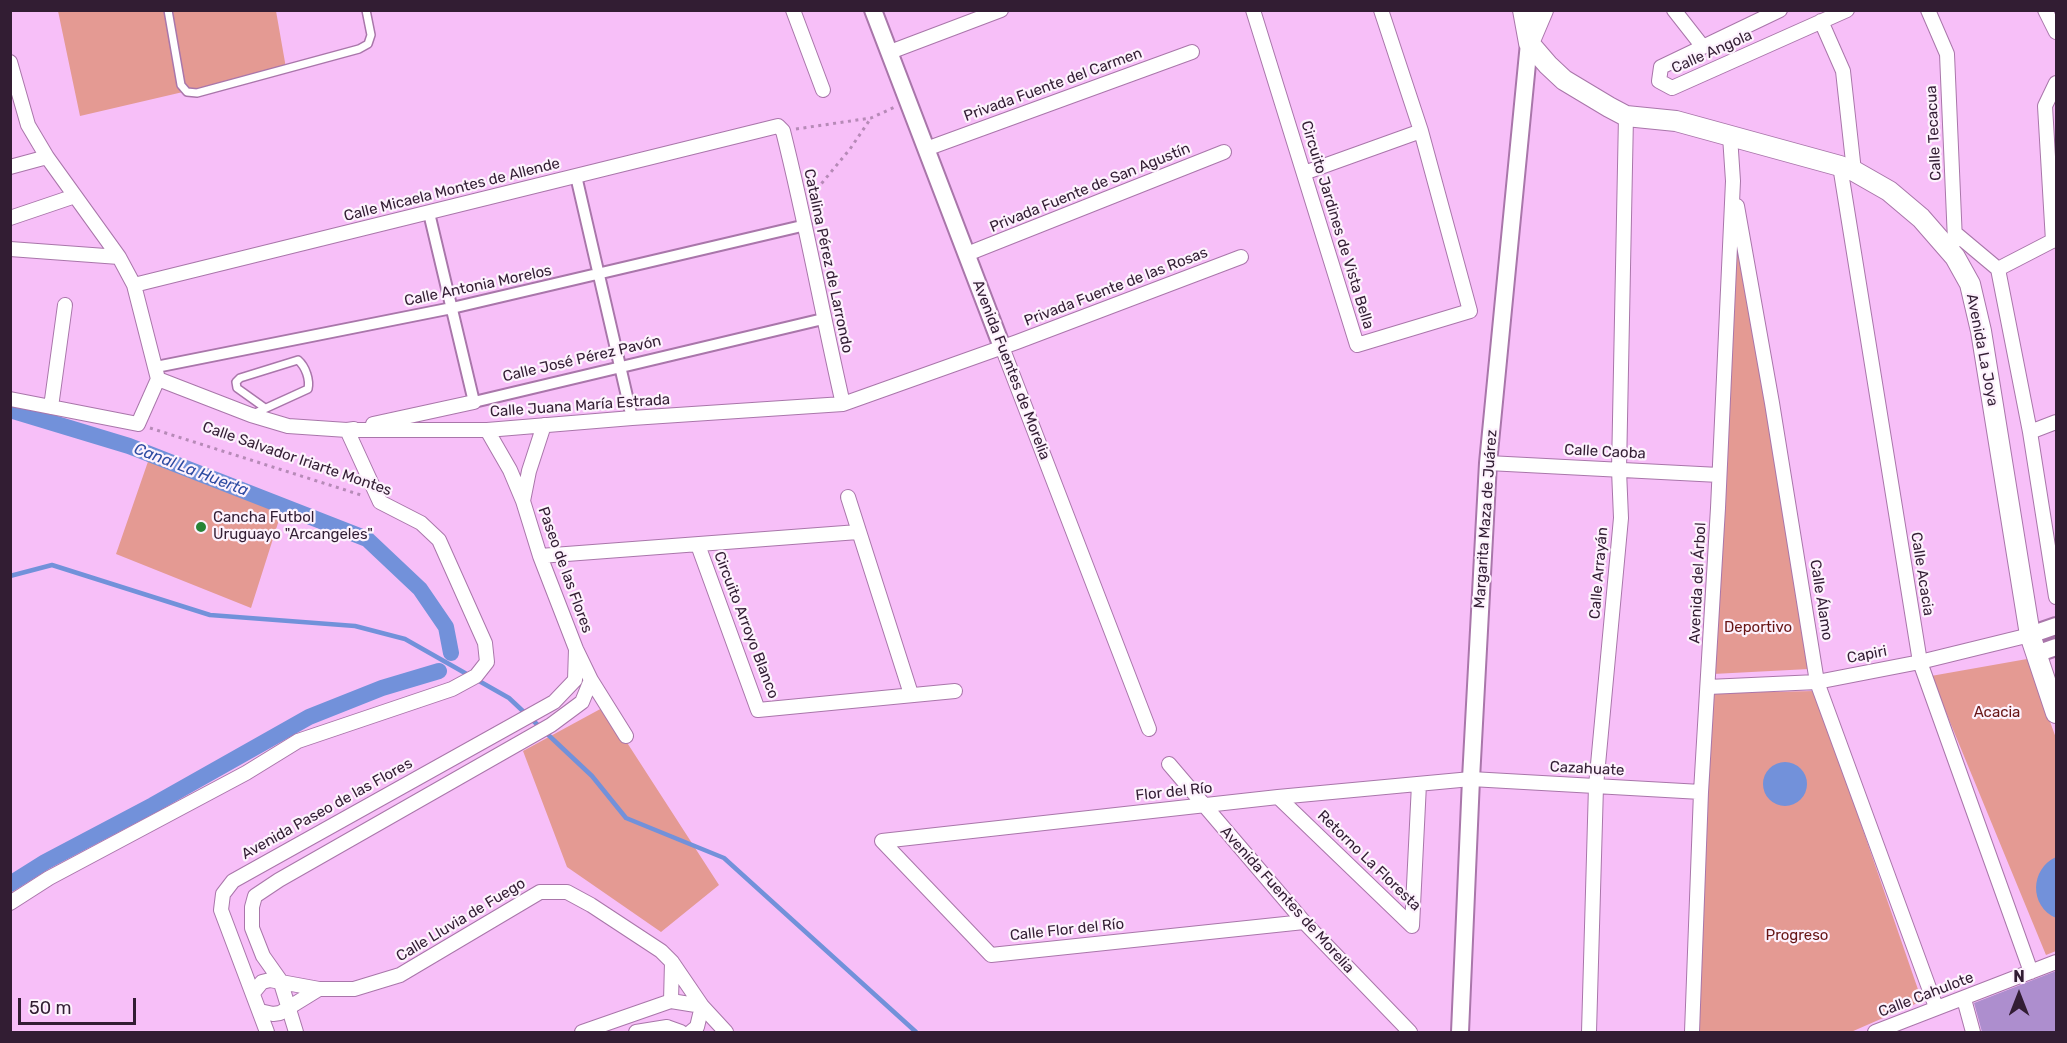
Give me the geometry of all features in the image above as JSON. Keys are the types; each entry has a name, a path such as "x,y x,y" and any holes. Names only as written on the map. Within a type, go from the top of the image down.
{"main road":[{"path":"1523,10 1529,43"},
{"name":"Margarita Maza de Juárez","path":"1529,43 1544,10"},
{"name":"Avenida La Joya","path":"1529,43 1564,80 1626,116 1676,121 1847,168 1889,191 1921,218 1954,257 1970,284 1981,331 2030,635 2056,713"}],"street":[{"path":"793,10 823,90"},
{"name":"Avenida Fuentes de Morelia","path":"873,10 1149,729"},
{"path":"890,52 1001,10"},
{"name":"Circuito Jardines de Vista Bella","path":"1254,10 1357,345 1470,311 1421,131 1381,10"},
{"path":"1674,10 1703,47"},
{"name":"Calle Angola","path":"1780,10 1661,67 1659,81 1672,88 1847,10"},
{"name":"Calle Tecacua","path":"1928,10 1947,54 1955,233 1954,257"},
{"path":"2044,10 2056,32"},
{"name":"Calle Acacia","path":"1821,21 1843,70 1847,168 1920,662 2031,972"},
{"name":"Margarita Maza de Juárez","path":"1460,1032 1488,463 1529,43"},
{"name":"Privada Fuente del Carmen","path":"926,148 1192,52"},
{"path":"10,62 28,125 47,158 119,257 134,285 157,373 138,424 10,399"},
{"path":"1955,233 1998,269 2055,240 2045,106 2056,83"},
{"name":"Calle Arrayán","path":"1589,1032 1596,786 1621,518 1619,470 1626,116"},
{"name":"Calle Micaela Montes de Allende","path":"134,285 576,176 781,129"},
{"name":"Catalina Pérez de Larrondo","path":"781,129 802,206 823,319 843,404"},
{"path":"1304,173 1421,131"},
{"name":"Avenida del Árbol","path":"1692,1032 1701,792 1733,182 1730,136"},
{"name":"Privada Fuente de San Agustín","path":"968,254 1224,152"},
{"path":"10,167 47,158"},
{"path":"576,176 632,418"},
{"name":"Calle Álamo","path":"1733,182 1772,403 1817,682 1936,1008"},
{"path":"10,218 75,196"},
{"path":"429,213 474,402"},
{"name":"Calle Antonia Morelos","path":"157,373 452,308 806,225"},
{"path":"10,249 119,257"},
{"name":"Privada Fuente de las Rosas","path":"1002,347 1241,257"},
{"name":"Avenida La Joya","path":"1998,269 2051,526 2056,597"},
{"path":"51,407 65,306"},
{"name":"Calle José Pérez Pavón","path":"347,430 823,319"},
{"name":"Calle Juana María Estrada","path":"157,373 251,415 288,426 347,430 487,430 843,404 1002,347"},
{"path":"2030,432 2056,422"},
{"name":"Paseo de las Flores","path":"523,501 529,471 544,425"},
{"path":"347,430 380,502"},
{"name":"Paseo de las Flores","path":"487,430 510,470 523,501 540,556 576,649 591,680 626,736"},
{"name":"Calle Caoba","path":"1488,463 1719,475"},
{"path":"848,497 911,694"},
{"name":"Calle Salvador Iriarte Montes","path":"10,903 49,878 246,773 298,741 452,689 476,676 487,662 485,643 439,540 421,523 380,502"},
{"name":"Circuito Arroyo Blanco","path":"540,556 858,532"},
{"name":"Circuito Arroyo Blanco","path":"698,545 758,710 955,691"},
{"path":"2030,635 2056,626"},
{"name":"Capiri","path":"1708,687 1817,682 1920,662 2030,635"},
{"path":"2036,654 2056,647"},
{"name":"Paseo de las Flores","path":"575,680 576,649"},
{"name":"Avenida Paseo de las Flores","path":"267,1032 221,909 223,894 233,881 555,702 575,680"},
{"path":"296,1032 280,980 263,956 252,928 252,907 255,896 279,880 538,732 582,702 591,680"},
{"path":"533,714 538,732"},
{"name":"Avenida Fuentes de Morelia","path":"1168,764 1304,922 1410,1032"},
{"name":"Flor del Río","path":"882,841 1278,797 1471,779"},
{"name":"Cazahuate","path":"1471,779 1701,792"},
{"name":"Retorno La Floresta","path":"1278,797 1412,926 1419,784"},
{"name":"Calle Flor del Río","path":"882,841 991,955 1304,922"},
{"name":"Calle Lluvia de Fuego","path":"280,980 319,989 354,988 400,975 540,892 567,892 661,951 672,962 702,1006"},
{"path":"667,1027 664,1017 671,1001 672,962"},
{"name":"Calle Cahulote","path":"1875,1032 2056,962"},
{"path":"253,993 262,982 280,980"},
{"name":"Calle Lluvia de Fuego","path":"289,1007 319,989"},
{"path":"1964,999 1973,1032"},
{"path":"582,1032 671,1001 702,1006 726,1032"},
{"path":"691,1032 697,1027 702,1006"},
{"path":"260,1011 273,1014 280,1013 289,1007"},
{"path":"636,1032 667,1027 681,1032"}],"lane":[{"path":"168,10 182,85 187,92 197,93 359,49 368,44 371,35 366,10"},
{"path":"251,415 308,389 309,383 303,364 298,360 240,378 236,382 237,388 265,408"}],"path":[{"path":"781,129 871,118 907,100"},
{"path":"802,206 833,171 871,118"},
{"name":"Calle Salvador Iriarte Montes","path":"138,424 380,502"}],"green space":[{"path":"58,11 276,11 286,68 80,116"},
{"name":"Deportivo","path":"1735,212 1809,669 1713,674"},
{"name":"Cancha Futbol Uruguayo \"Arcangeles\"","path":"152,450 285,501 251,608 116,554"},
{"name":"Acacia","path":"2027,659 2056,738 2056,951 2046,955 1931,676"},
{"name":"Progreso","path":"1815,691 1922,1001 1851,1032 1694,1032 1714,693"},
{"path":"604,707 719,885 661,932 567,867 523,751"}],"water":[{"path":"1785,762 1794,763 1801,768 1806,775 1806,793 1801,800 1794,805 1785,806 1776,805 1769,800 1764,793 1763,784 1764,775 1769,768 1776,763"},
{"path":"2056,857 2056,918 2041,905 2036,888 2041,870"}],"building":[{"path":"2056,971 2056,1032 1982,1032 1974,1003"}],"waterway":[{"name":"Canal La Huerta","path":"10,410 129,446 367,539 420,589 446,627 451,653"},
{"path":"10,576 52,565 210,615 355,626 405,639 509,698 592,776 626,818 724,858 916,1032"},
{"name":"Canal La Huerta","path":"10,884 45,862 153,805 309,717 382,688 439,671"}],"place":[{"name":"Cancha Futbol Uruguayo \"Arcangeles\"","path":"201,527"}]}
